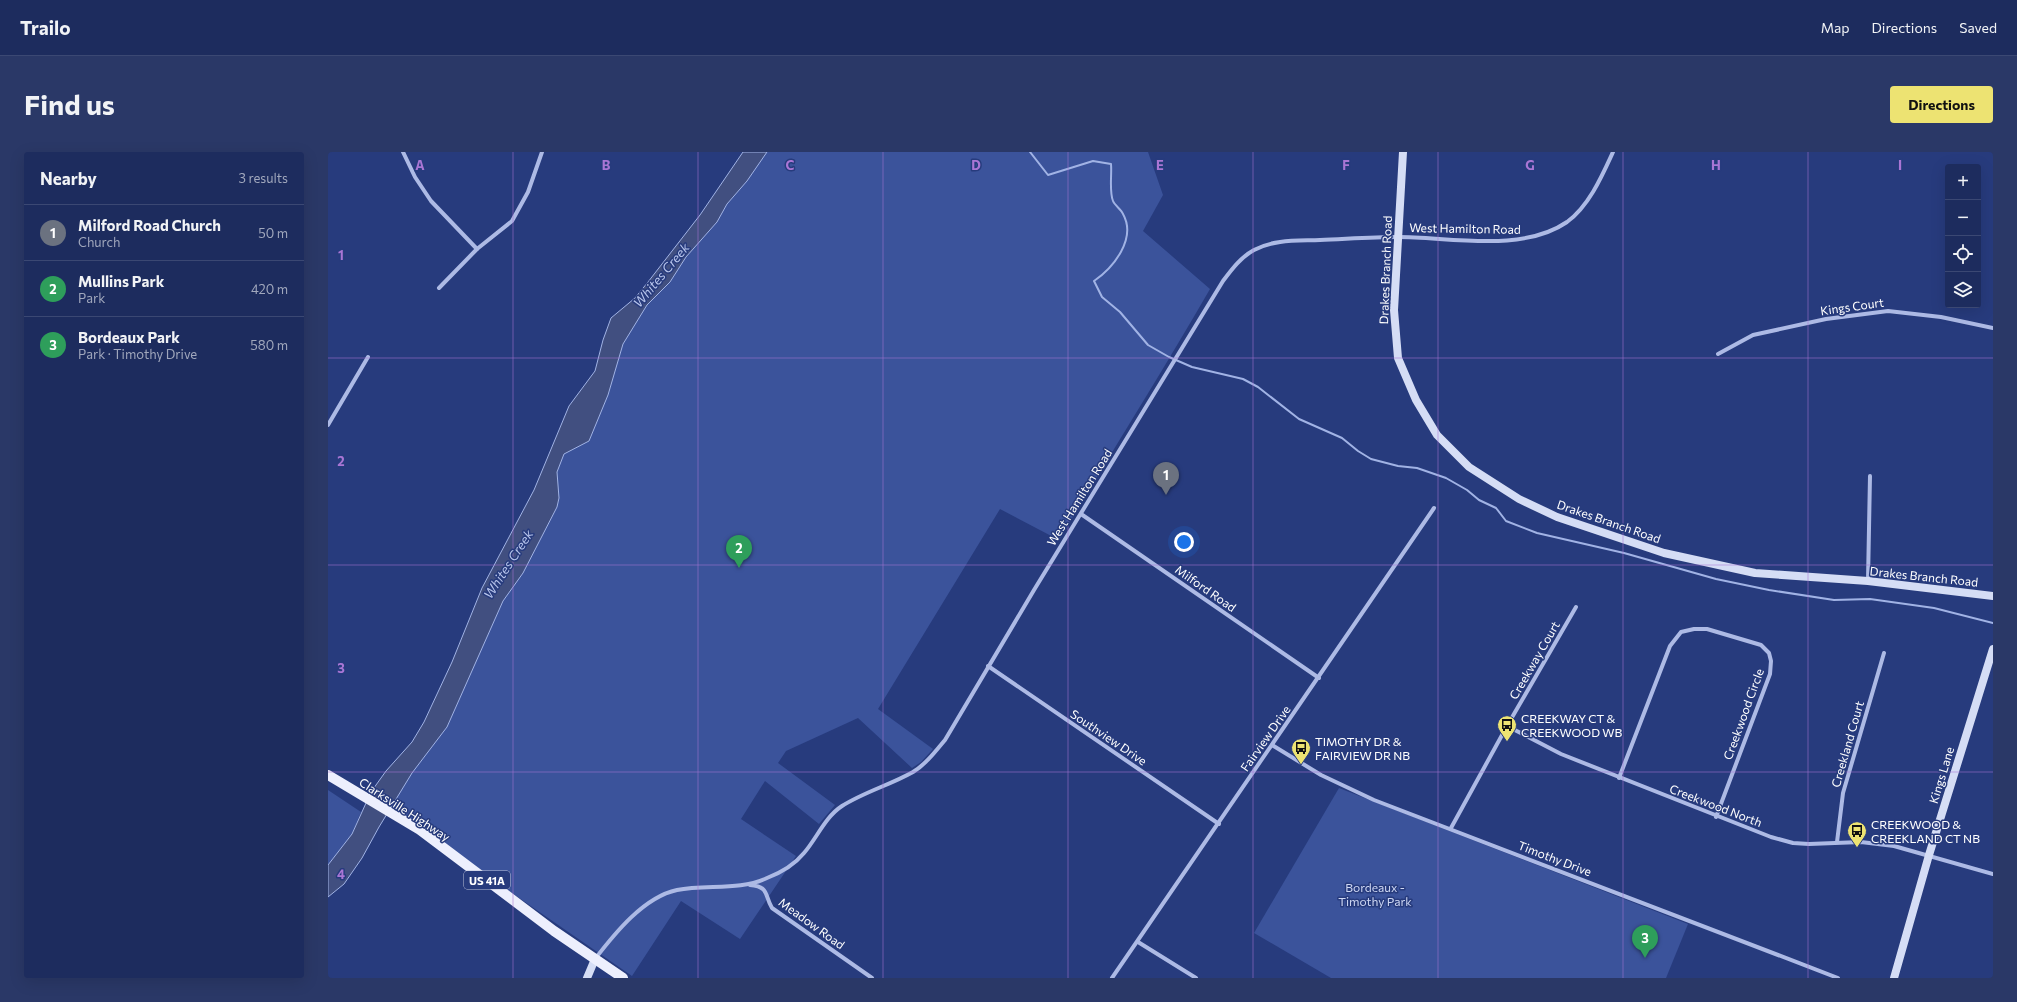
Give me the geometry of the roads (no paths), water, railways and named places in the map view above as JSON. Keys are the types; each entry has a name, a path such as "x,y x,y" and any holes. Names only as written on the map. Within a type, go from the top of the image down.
{"main road":[{"name":"Clarksville Highway","path":"328,775 420,830 554,931 623,978"}],"street":[{"path":"403,152 415,177 431,201 477,249"},
{"path":"439,288 477,249 512,221 528,192 542,152"},
{"name":"Drakes Branch Road","path":"1402,152 1394,310 1398,358 1416,400 1437,435 1469,466 1519,498 1557,517 1664,553 1755,572 1868,581 1993,596"},
{"name":"West Hamilton Road","path":"595,959 618,932 641,910 666,894 678,890 746,885 763,880 782,871 804,854 824,825 841,806 914,771 930,759 945,740 988,666 1228,275 1243,257 1256,248 1294,241 1398,237 1503,240 1528,238 1549,232 1568,221 1583,207 1595,188 1613,152"},
{"name":"Kings Court","path":"1718,354 1753,335 1826,320 1888,311 1941,316 1993,328"},
{"path":"328,425 368,357"},
{"path":"1868,581 1870,476"},
{"name":"Fairview Drive","path":"1112,978 1319,678 1434,508"},
{"name":"Milford Road","path":"1081,514 1319,678"},
{"name":"Creekway Court","path":"1451,828 1507,726 1576,608"},
{"name":"Creekwood Circle","path":"1619,778 1670,646 1681,632 1694,629 1707,629 1761,645 1769,653 1771,661 1770,674 1716,816"},
{"name":"Kings Lane","path":"1894,978 1929,855 1993,649"},
{"name":"Creekland Court","path":"1837,842 1843,793 1884,653"},
{"name":"Southview Drive","path":"988,666 1218,824"},
{"name":"Creekwood North","path":"1507,726 1561,754 1771,837 1793,843 1809,844 1861,842 1894,846 1993,874"},
{"name":"Timothy Drive","path":"1272,745 1321,775 1352,790 1838,978"},
{"name":"Meadow Road","path":"746,885 759,886 764,890 772,908 872,978"},
{"path":"1138,942 1196,978"},
{"path":"587,978 595,959"}],"water":[{"name":"Whites Creek","path":"743,152 767,152 747,181 727,204 717,222 686,257 670,282 647,305 623,344 608,395 589,441 564,454 557,472 559,498 557,507 523,573 503,601 447,727 412,773 362,858 344,884 328,897 328,865 352,834 371,792 386,771 412,742 424,722 452,662 482,588 534,490 569,406 595,371 603,340 611,318 635,298 648,282 700,215"}],"waterway":[{"path":"1030,152 1048,175 1093,161 1111,164 1112,197 1114,203 1123,214 1127,224 1127,233 1125,243 1115,261 1109,269 1094,281 1102,297 1120,312 1148,345 1169,357 1192,367 1243,379 1258,387 1299,419 1342,438 1371,459 1398,466 1417,468 1446,478 1467,490 1479,500 1496,508 1506,521 1537,533 1624,553 1716,579 1769,590 1834,600 1870,599 1934,608 1993,623"}],"place":[{"name":"Milford Road Church","path":"1166,495"},
{"name":"Mullins Park","path":"739,568"},
{"name":"CREEKWAY CT & CREEKWOOD WB","path":"1507,742"},
{"name":"TIMOTHY DR & FAIRVIEW DR NB","path":"1301,765"},
{"name":"CREEKWOOD & CREEKLAND CT NB","path":"1857,848"},
{"name":"Bordeaux Park","path":"1645,958"}],"park label":[{"name":"Bordeaux - Timothy Park","path":"1375,894"}]}
